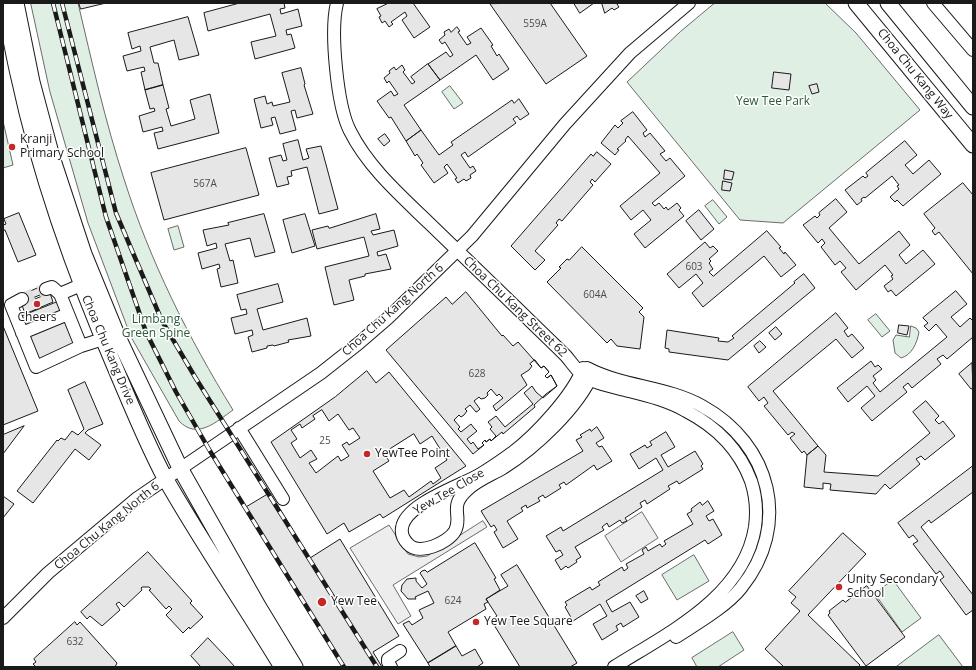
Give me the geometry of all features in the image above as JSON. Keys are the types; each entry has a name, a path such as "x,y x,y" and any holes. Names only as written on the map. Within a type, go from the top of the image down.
{"main road":[{"name":"Choa Chu Kang Drive","path":"4,3 19,79 40,160 81,285 103,339 147,442 166,478 213,560 245,606 282,667"},
{"name":"Choa Chu Kang Drive","path":"16,3 32,82 52,157 84,254 118,337 180,468 258,606 295,667"},
{"name":"Choa Chu Kang Way","path":"856,3 973,146"},
{"name":"Choa Chu Kang Way","path":"891,5 973,107"}],"street":[{"name":"Choa Chu Kang Street 62","path":"337,3 333,29 333,42 342,106 350,130 363,154 393,188 584,371 600,383 669,403 697,417 730,443 744,464 752,486 756,507 751,546 746,560 731,582 708,604 630,667"},
{"name":"Choa Chu Kang North 6","path":"3,618 48,573 103,525 180,468 306,383 359,343 405,302 472,236 565,124 606,78 630,54 689,3"},
{"path":"933,3 973,50"},
{"path":"60,294 81,285"},
{"path":"46,289 52,287 60,294 81,346"},
{"path":"22,299 11,305 36,367 81,346 103,339"},
{"path":"22,333 68,314"},
{"name":"Choa Chu Kang Street 62","path":"584,371 672,393 703,406 722,419 753,451 768,489 768,526 764,547 755,570 740,589 714,611 664,641 614,667"},
{"name":"Yew Tee Close","path":"584,371 559,421 530,450 466,490 458,500 456,509 458,522 455,531 436,545 424,550 416,549 408,545 402,535 402,527 405,518 413,510 454,486 479,475 513,452 546,421 567,397 584,371"},
{"path":"239,428 283,499"},
{"path":"756,507 768,507"},
{"path":"391,667 388,659 400,651"}],"green space":[{"name":"Limbang Green Spine","path":"31,3 78,3 99,91 134,209 171,298 201,355 233,410 206,427 193,429 179,421 131,337 88,223 50,92"},
{"name":"Yew Tee Park","path":"715,3 825,3 856,33 920,110 783,223 740,220 627,82 680,32"},
{"path":"450,86 463,103 454,109 442,92"},
{"path":"3,121 13,165 3,168"},
{"path":"713,200 727,217 719,224 705,206"},
{"path":"178,226 184,247 174,250 168,229"},
{"path":"876,314 890,331 882,337 868,320"},
{"path":"911,326 916,328 919,332 917,340 911,351 901,358 895,353 893,340 896,335 909,337"},
{"path":"694,555 709,581 677,600 662,575"},
{"path":"893,580 921,618 902,632 875,594"},
{"path":"733,632 744,650 718,667 697,667 692,658"},
{"path":"939,635 963,667 896,667"}],"shaded area":[{"path":"642,512 658,538 621,562 605,536"},
{"path":"483,521 487,527 393,585 411,616 398,624 350,548 389,525 408,554 419,557 427,556"}],"building":[{"path":"79,3 106,3 81,9"},
{"path":"240,3 284,3 285,8 280,9 281,14 298,9 302,26 286,30 287,35 291,34 295,48 255,59 251,42 276,36 270,14 208,31 204,13"},
{"path":"389,3 413,3 430,27 414,38 402,20 407,16 405,12 391,22 393,24 389,27 385,21 382,23 379,17 381,16 377,9"},
{"path":"550,3 587,56 546,84 490,4"},
{"path":"574,3 594,3 580,13"},
{"path":"602,3 619,3 617,4 619,7 614,10 612,8 605,13"},
{"path":"188,17 199,55 179,60 174,40 150,47 154,63 158,63 163,85 145,90 141,72 145,71 144,67 127,71 123,56 141,51 140,46 132,49 128,33"},
{"path":"457,27 460,31 458,32 467,45 471,43 467,37 481,28 493,45 491,46 497,56 499,54 509,69 493,80 476,55 440,80 428,64 446,52 450,57 453,55 445,42 442,44 439,40 445,35 444,32 449,29 451,32"},
{"path":"428,64 440,80 404,105 421,130 406,141 391,117 389,118 377,101 391,91 394,96 398,94 389,81 387,83 384,78 394,67 396,70 402,65 405,70 403,72 412,84 415,82 411,77"},
{"path":"301,68 304,85 313,114 297,118 295,110 291,111 296,130 280,134 275,117 271,118 273,125 261,128 254,99 265,96 267,104 272,102 273,106 290,102 282,73"},
{"path":"774,72 791,74 789,90 772,88"},
{"path":"817,84 819,92 812,94 809,86"},
{"path":"163,85 169,108 166,109 171,126 195,119 190,100 210,94 219,133 158,149 154,133 163,131 162,127 143,132 139,116 155,111 154,108 150,109 145,90"},
{"path":"519,99 529,114 520,120 517,116 513,119 516,123 468,157 465,152 461,155 470,168 473,166 476,171 470,175 471,178 466,181 464,179 458,183 455,179 457,178 447,164 444,167 448,173 434,183 421,165 423,163 417,154 415,156 406,141 421,130 439,155 453,145 451,142 512,100 514,103"},
{"path":"633,112 647,130 643,133 645,137 650,133 665,151 660,154 666,161 670,158 685,176 652,203 655,206 659,203 664,209 666,207 668,210 677,203 681,208 679,210 684,216 645,248 634,234 651,220 643,210 631,220 620,206 660,173 628,136 625,140 626,141 617,149 619,150 615,155 601,143 615,125 618,128 623,123 621,121"},
{"path":"385,134 390,141 384,146 378,139"},
{"path":"298,140 303,160 309,158 306,149 321,146 338,209 319,214 307,167 291,171 292,176 287,177 289,184 277,187 269,158 281,155 283,161 287,160 283,144"},
{"path":"905,141 917,155 905,165 913,174 929,160 941,174 903,206 897,200 895,202 890,197 899,189 897,186 899,185 892,176 865,198 864,197 861,199 862,201 857,205 845,190 863,176 865,178 868,176 866,173"},
{"path":"246,148 259,195 164,220 151,173"},
{"path":"597,152 611,164 595,182 592,179 590,182 593,185 562,221 559,219 556,223 558,225 535,251 545,260 535,270 511,246 591,154 593,156"},
{"path":"725,170 734,172 732,180 724,179"},
{"path":"723,181 732,183 730,191 722,190"},
{"path":"963,183 973,195 973,274 939,232 935,235 932,231 935,228 924,214"},
{"path":"836,199 847,212 829,228 859,264 899,231 910,245 899,255 906,264 923,250 935,264 896,296 891,290 888,292 884,286 893,279 891,276 893,275 885,265 856,290 841,272 846,268 840,261 835,265 821,247 825,243 822,239 818,243 803,225 815,216 817,218 820,215 819,213"},
{"path":"699,210 714,229 701,240 686,221"},
{"path":"19,213 36,255 18,262 5,230 3,230 3,225 6,224 4,219"},
{"path":"264,214 275,252 255,257 250,238 225,244 230,261 233,260 238,283 221,287 217,269 220,268 219,264 202,269 198,253 217,248 216,243 207,246 203,230 229,225 228,223"},
{"path":"305,214 315,246 292,253 283,220"},
{"path":"376,214 380,229 371,231 373,235 394,230 398,246 377,252 378,256 386,254 391,269 365,274 365,276 349,280 354,300 334,305 325,267 369,256 364,237 317,249 312,230 328,226 329,228"},
{"path":"767,231 781,247 779,248 784,254 785,252 796,265 781,277 764,256 703,307 692,293 703,283 696,274 679,288 667,274 705,242 710,248 713,246 718,251 709,259 711,261 709,263 713,269 709,272 713,276"},
{"path":"582,247 643,308 639,312 644,317 640,349 617,346 611,339 607,343 547,282 561,268 559,267 567,259 569,260"},
{"path":"804,274 815,288 728,360 669,352 669,349 665,348 667,330 719,338 718,341 728,342 734,338 732,336"},
{"path":"278,284 283,302 257,309 263,330 307,318 311,336 288,340 289,342 274,346 267,346 267,348 252,352 248,337 253,335 252,330 235,334 231,318 247,314 246,309 241,310 237,295"},
{"path":"45,285 47,292 23,302 20,296"},
{"path":"956,291 967,304 951,317 960,327 970,318 973,321 973,337 947,359 943,355 937,359 941,364 912,388 908,383 903,387 907,392 872,421 861,408 875,396 867,386 848,402 837,388 871,361 875,367 878,365 882,369 873,376 876,380 873,383 880,392 947,337 936,324 929,331 924,326 928,323 923,318"},
{"path":"466,292 502,336 503,335 513,346 518,342 541,368 544,366 549,372 545,376 547,378 551,375 557,386 546,394 534,405 535,407 503,434 502,432 491,441 490,439 486,442 485,440 482,443 484,445 473,454 386,350 446,297 452,304"},
{"name":"Cheers","path":"50,293 53,302 25,314 22,305"},
{"path":"60,301 78,344 39,360 20,317"},
{"path":"836,313 848,328 844,331 848,337 852,334 864,348 852,358 836,339 773,391 818,446 807,455 804,451 802,453 790,438 795,434 792,432 788,435 764,406 768,403 764,397 759,401 748,387"},
{"path":"899,325 909,326 907,335 898,333"},
{"path":"3,326 38,411 3,425"},
{"path":"776,327 782,334 775,340 769,333"},
{"path":"760,341 766,347 759,353 754,346"},
{"path":"535,360 541,368 544,366 549,372 545,376 547,378 551,375 557,386 543,398 532,386 524,393 533,404 505,427 496,416 488,422 492,427 490,429 496,436 491,441 490,439 486,442 485,440 482,443 484,445 478,449 473,442 471,444 467,439 477,431 471,424 461,432 458,429 460,427 454,420 459,415 461,417 464,415 467,411 465,409 470,405 476,412 478,411 480,409 474,401 479,397 481,399 485,398 491,389 497,396 499,394 503,398 493,406 496,411 527,385 521,375 529,370 532,366 530,364"},
{"path":"972,363 973,388 971,389 959,374"},
{"name":"YewTee Point","path":"367,371 376,383 389,372 466,466 383,518 380,514 349,532 344,523 327,534 271,442 335,397"},
{"path":"85,382 103,424 88,430 85,433 101,445 89,460 75,449 33,503 17,491 57,440 58,441 61,438 65,440 72,431 78,435 84,429 68,390"},
{"path":"926,401 939,416 935,420 939,424 943,421 955,436 925,460 921,456 916,459 920,464 890,489 885,484 876,494 830,490 831,484 823,483 823,489 804,487 807,455 818,446 826,455 824,472 878,476 930,433 913,412"},
{"path":"322,410 329,421 338,414 349,430 353,428 360,438 349,445 347,442 342,445 349,456 341,461 338,456 316,473 309,463 317,459 311,450 300,458 291,443 297,439 291,430 300,424 302,428 315,419 313,416"},
{"path":"24,426 3,454 3,435"},
{"path":"597,427 604,438 596,443 599,447 602,446 612,461 597,470 594,465 566,485 564,482 559,485 561,488 545,498 543,495 538,498 540,501 527,508 526,505 521,508 523,511 507,521 518,539 503,548 494,532 497,530 494,525 491,527 481,511 583,451 576,440 582,437 580,435"},
{"path":"666,432 675,447 661,455 668,467 695,451 703,464 701,466 703,469 679,484 677,481 668,486 670,489 647,504 645,500 640,503 642,507 625,518 627,521 622,523 620,520 609,527 607,523 602,527 604,530 575,547 581,557 576,560 577,562 568,568 566,566 561,570 555,560 563,555 560,550 556,552 546,536 561,527 563,531 663,470 656,458 639,469 630,454 645,445 647,448 652,445 650,442"},
{"path":"414,434 420,444 432,436 447,460 435,468 441,478 433,484 431,481 409,497 404,490 390,498 373,471 389,461 384,453"},
{"path":"973,466 973,492 931,523 929,520 921,527 973,595 973,610 966,615 940,580 944,577 940,571 936,574 913,544 918,541 913,535 909,538 898,523"},
{"path":"270,493 310,558 340,539 399,636 373,652 382,667 343,667 245,508"},
{"path":"3,496 14,504 3,518"},
{"path":"708,501 714,511 706,516 709,521 713,519 722,535 708,544 705,540 606,601 612,612 630,602 639,617 623,627 621,623 616,626 618,630 602,640 593,624 607,616 600,604 573,621 565,607 567,605 565,602 590,587 592,590 600,585 598,582 622,567 624,571 628,568 626,564 644,554 642,550 646,547 648,551 660,544 662,547 666,544 664,541 693,524 687,514 692,511 691,509 700,502 702,505"},
{"path":"843,533 866,554 808,615 860,665 858,667 784,667 765,649 800,611 791,603 796,597 789,591"},
{"path":"475,543 496,578 494,579 500,590 486,599 488,602 484,604 486,609 448,632 456,646 428,663 403,624 409,621 412,625 423,618 419,610 434,603 428,591 415,597 416,599 408,599 401,591 402,585 407,579 416,578 416,581 422,588 427,584 420,573 422,571 425,570 427,572"},
{"path":"148,552 192,601 190,603 203,617 190,629 189,627 183,633 166,615 172,609 169,606 166,609 149,590 151,589 149,587 142,587 142,590 124,607 119,602 116,604 120,610 102,626 90,616 87,619 81,612"},
{"path":"517,565 577,663 570,667 520,667 491,620 497,616 486,599 508,586 501,575"},
{"path":"867,586 905,637 866,666 828,615 830,613 829,611 843,600 845,602"},
{"path":"644,591 648,599 641,603 636,596"},
{"path":"75,622 77,625 80,622 117,663 115,667 36,667 33,664 36,662 34,659"},
{"path":"208,638 235,667 201,667 191,656"},
{"path":"456,646 462,656 475,649 483,663 477,667 430,667 428,663"}],"tunnel":[{"path":"22,299 46,289"}],"railway":[{"path":"53,3 106,217 146,332 176,392 210,451 344,667"},
{"path":"62,3 116,213 162,321 195,377 377,667"}],"place":[{"name":"Kranji Primary School","path":"12,147"},
{"name":"Cheers","path":"37,304"},
{"name":"YewTee Point","path":"367,454"},
{"name":"Unity Secondary School","path":"839,587"},
{"name":"Yew Tee","path":"322,602"},
{"name":"Yew Tee Square","path":"476,622"}]}
